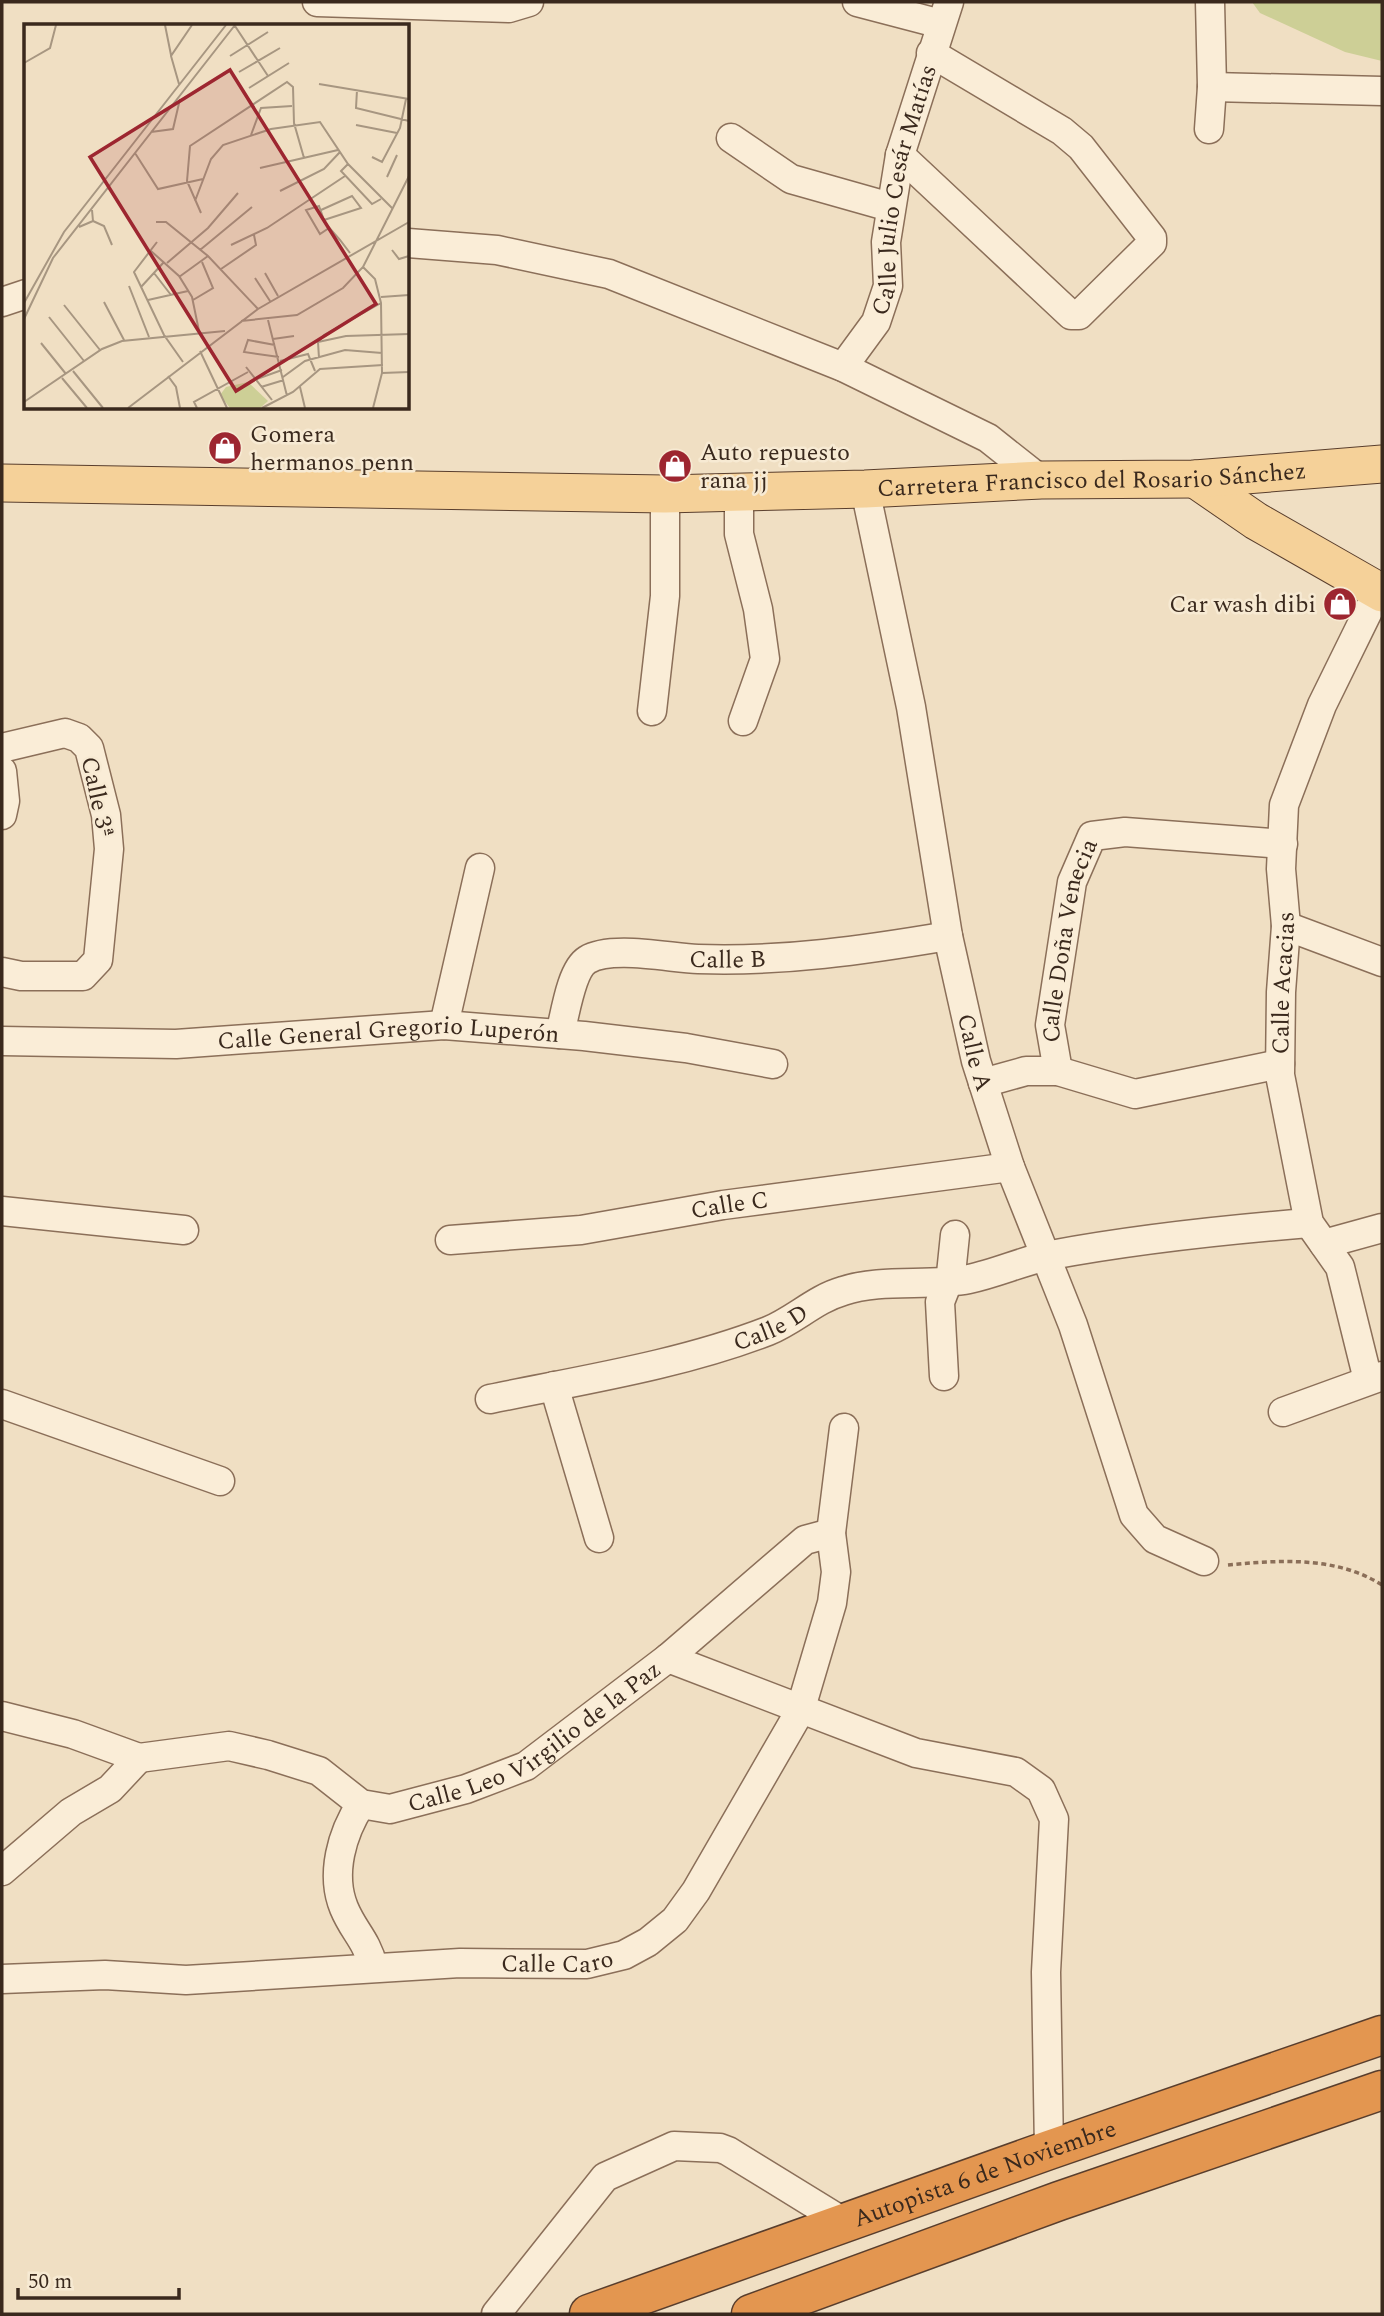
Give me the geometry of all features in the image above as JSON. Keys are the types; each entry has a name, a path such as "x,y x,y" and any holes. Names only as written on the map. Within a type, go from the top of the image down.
{"highway":[{"name":"Autopista 6 de Noviembre","path":"589,2314 1382,2035"},
{"name":"Autopista 6 de Noviembre","path":"751,2314 1059,2201 1382,2090"}],"main road":[{"name":"Carretera Francisco del Rosario Sánchez","path":"2,483 666,494 865,489 1041,480 1195,479 1382,464"},
{"path":"1195,479 1256,521 1380,592"}],"street":[{"path":"317,2 509,8 529,2"},
{"path":"857,2 945,13"},
{"path":"1209,129 1212,87 1210,2"},
{"name":"Calle Julio Cesár Matías","path":"843,367 876,322 888,286 887,242 890,207 900,155 945,13"},
{"path":"900,155 1071,316 1079,315 1152,243 1152,239 1081,147 1062,131 931,52"},
{"path":"1212,87 1382,91"},
{"path":"731,138 791,179 890,207"},
{"path":"410,243 497,250 609,274 843,367 988,438 1041,480"},
{"path":"2,302 24,295"},
{"name":"Calle A","path":"865,489 911,707 948,936 983,1083 1010,1167 1073,1325 1134,1515 1155,1539 1204,1561"},
{"path":"739,492 741,542 758,610 765,659 743,721"},
{"path":"652,711 664,596 666,494"},
{"name":"Calle Acacias","path":"1375,1378 1340,1267 1317,1233 1280,1064 1281,992 1286,926 1284,805 1322,705 1380,592"},
{"name":"Calle 3ª","path":"2,748 65,733 79,738 89,748 106,815 109,849 98,960 83,976 21,976 2,972"},
{"path":"2,771 5,801 2,815"},
{"name":"Calle Doña Venecia","path":"1058,1071 1050,1025 1072,882 1092,836 1125,832 1283,844"},
{"path":"444,1025 480,868"},
{"path":"1286,926 1382,962"},
{"name":"Calle B","path":"560,1034 578,970 595,956 631,954 760,959 844,953 948,936"},
{"name":"Calle General Gregorio Luperón","path":"2,1041 176,1044 444,1025 686,1048 773,1063"},
{"path":"983,1083 1026,1071 1058,1071 1135,1094 1280,1064"},
{"name":"Calle C","path":"450,1240 581,1230 723,1205 1010,1167"},
{"path":"2,1211 184,1230"},
{"name":"Calle D","path":"490,1399 651,1365 767,1331 841,1291 868,1285 947,1282 971,1278 1047,1256 1175,1234 1317,1233 1382,1228"},
{"path":"944,1376 940,1302 947,1282 955,1235"},
{"path":"1283,1412 1375,1378"},
{"path":"554,1386 599,1538"},
{"path":"2,1404 220,1481"},
{"name":"Calle Caro","path":"2,1979 105,1975 186,1980 373,1966 460,1963 587,1964 624,1955 648,1942 676,1920 696,1891 800,1711 832,1603 836,1572 831,1533 844,1428"},
{"name":"Calle Leo Virgilio de la Paz","path":"361,1804 390,1809 466,1789 522,1769 668,1658 805,1540 831,1533"},
{"path":"668,1658 800,1711 916,1753 1016,1772 1036,1786 1047,1800 1054,1819 1046,1972 1049,2150"},
{"path":"2,1716 73,1734 139,1758 229,1746 302,1763 331,1778 361,1804 343,1836 339,1886 343,1906 368,1946 373,1966"},
{"path":"2,1871 71,1812 110,1789 139,1758"},
{"path":"496,2314 602,2180 674,2146 720,2148 735,2154 845,2223"}],"path":[{"path":"1204,1561 1229,1565 1291,1560 1363,1573 1382,1585"}],"green space":[{"path":"1252,2 1382,2 1382,61 1345,52 1260,13"}],"place":[{"name":"Gomera hermanos penn","path":"225,448"},
{"name":"Auto repuesto rana jj","path":"675,466"},
{"name":"Car wash dibi","path":"1340,604"}]}
